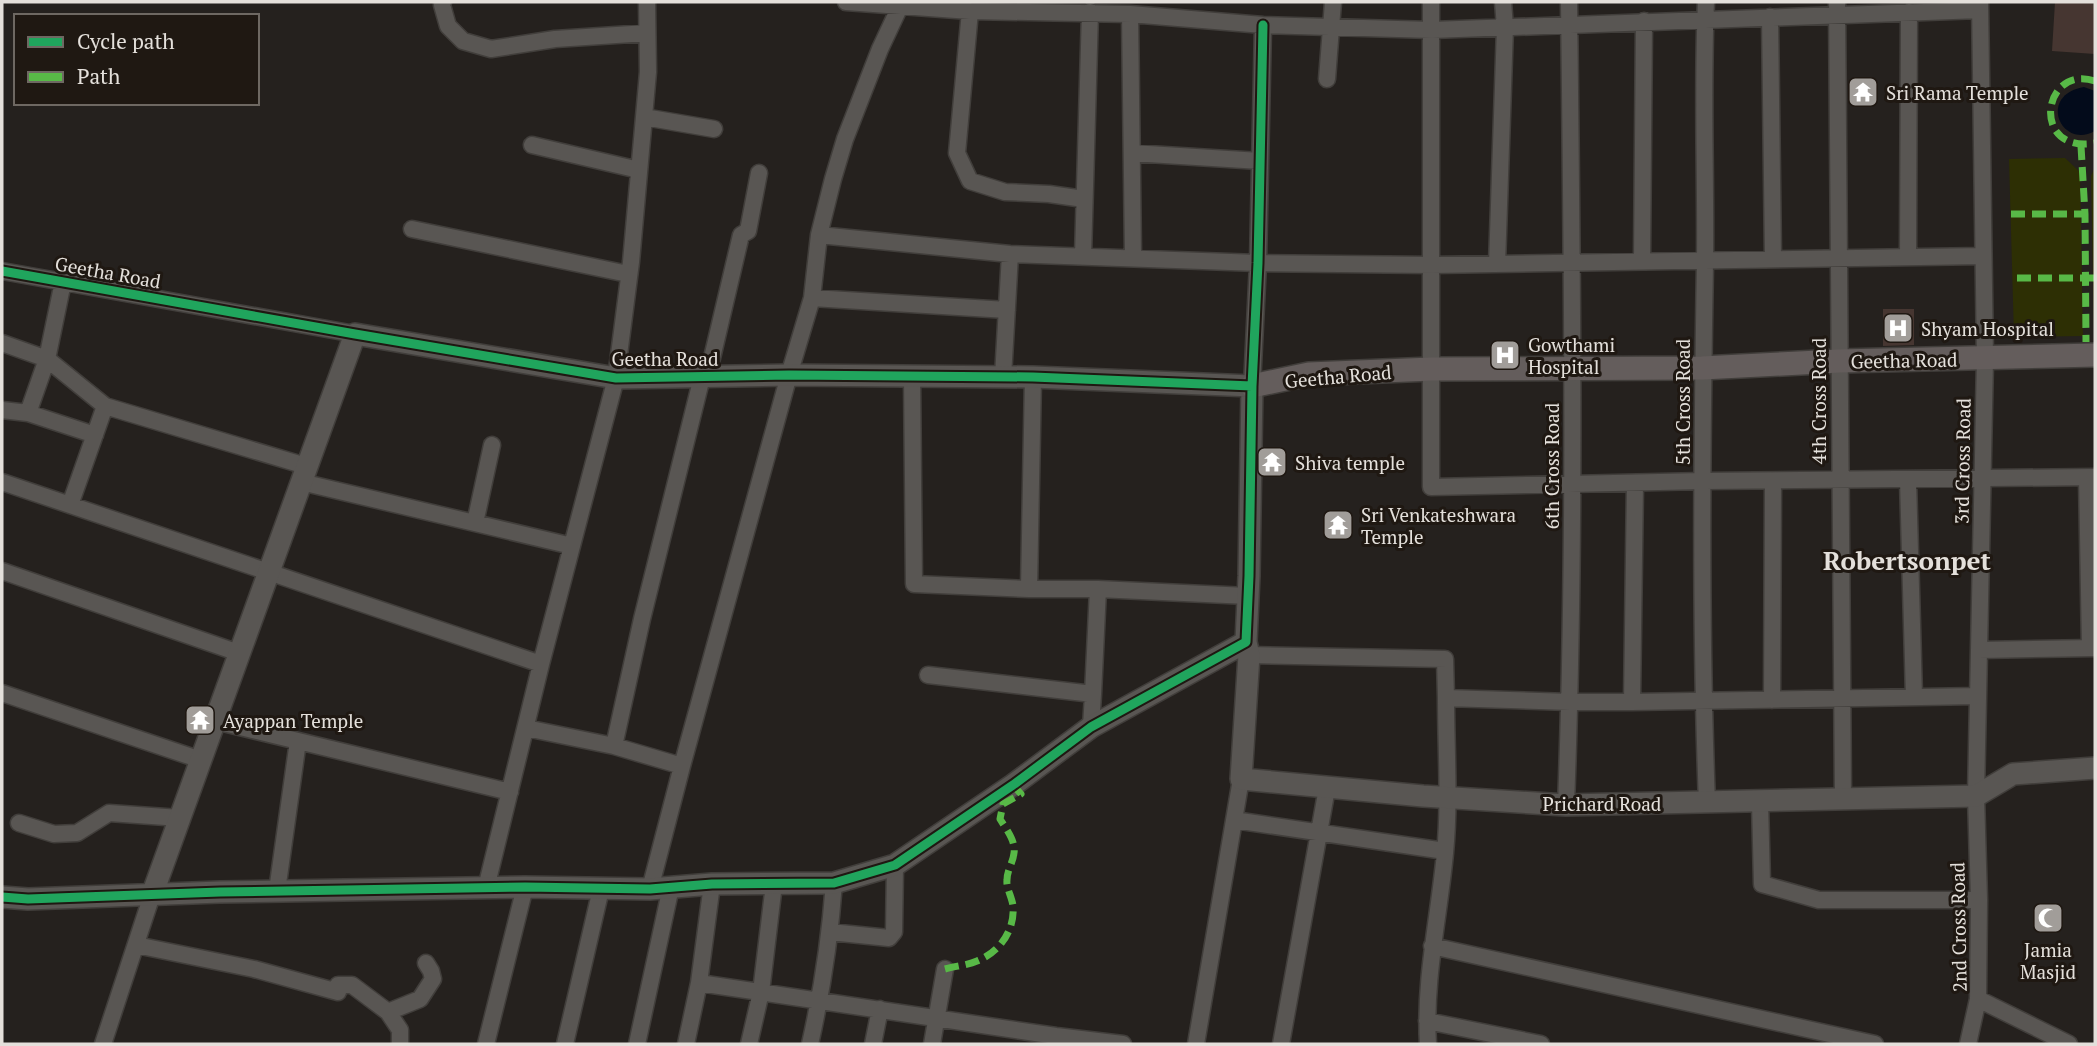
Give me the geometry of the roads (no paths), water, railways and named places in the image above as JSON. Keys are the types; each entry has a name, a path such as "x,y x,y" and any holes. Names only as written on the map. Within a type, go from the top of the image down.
{"main road":[{"name":"Geetha Road","path":"1252,386 1309,374 1432,369 1702,368 1839,361 2095,355"}],"street":[{"path":"443,2 448,26 463,41 491,49 555,39 646,33"},
{"path":"486,888 616,378 631,262 648,72 647,2"},
{"path":"846,2 901,3 970,11 1090,12 1264,25 1432,30 1770,17 1837,8 1909,12 1980,6"},
{"path":"1327,79 1333,2"},
{"path":"1431,2 1430,487 2091,477 2093,648 1979,650"},
{"path":"1497,264 1505,27 1503,2"},
{"name":"6th Cross Road","path":"1566,805 1573,484 1569,2"},
{"name":"5th Cross Road","path":"1706,2 1702,368 1703,702 1707,803"},
{"path":"637,1044 681,766 812,298 819,235 845,139 901,3"},
{"name":"3rd Cross Road","path":"1976,796 1985,359 1980,6"},
{"name":"4th Cross Road","path":"1837,8 1843,799"},
{"path":"970,11 957,153 970,181 1005,192 1084,199"},
{"path":"1083,256 1090,12"},
{"path":"1908,257 1909,12"},
{"path":"1130,14 1133,257"},
{"path":"1770,17 1773,259"},
{"path":"1643,261 1644,21"},
{"path":"1199,1044 1241,779 1264,25"},
{"path":"644,117 714,129"},
{"path":"532,145 639,170"},
{"path":"1132,153 1260,161"},
{"path":"614,746 642,619 702,377 712,358 741,236 748,231 759,173"},
{"path":"412,229 628,274"},
{"path":"819,235 1010,254 1258,263 1432,265 1983,256"},
{"path":"1003,377 1010,254"},
{"name":"Geetha Road","path":"2,271 616,378 789,375 1032,377 1252,386"},
{"path":"28,413 47,359 63,282"},
{"path":"812,298 1007,310"},
{"path":"106,1044 152,895 355,334"},
{"path":"2,343 47,359 105,406 304,474 475,523 572,546"},
{"path":"912,376 915,584 1248,596"},
{"path":"1029,589 1032,377"},
{"path":"70,505 105,406"},
{"path":"2,410 28,413 94,435"},
{"path":"475,523 492,445"},
{"path":"1908,480 1914,697"},
{"path":"1772,700 1773,481"},
{"path":"2,482 541,664"},
{"path":"1632,702 1634,483"},
{"path":"2,571 239,653"},
{"path":"1091,727 1098,589"},
{"path":"2,897 28,899 277,891 525,887 601,889 712,884 834,883 895,865 1013,785 1091,727 1247,649 1445,659 1445,851 1432,946 1428,1044"},
{"path":"928,675 1093,694"},
{"path":"2,693 201,760"},
{"path":"1446,698 1703,702 1978,696"},
{"path":"215,721 510,792"},
{"path":"526,727 614,746 681,766"},
{"path":"277,891 298,741"},
{"name":"Prichard Road","path":"1241,779 1446,798 1566,805 1976,796 2013,774 2095,768"},
{"path":"1282,1044 1327,788"},
{"name":"2nd Cross Road","path":"1976,796 1978,999 2069,1044"},
{"path":"1760,802 1762,884 1819,900 1979,901"},
{"path":"19,823 54,834 78,833 109,813 180,818"},
{"path":"1234,820 1445,851"},
{"path":"830,932 889,938 894,932 895,865"},
{"path":"810,1044 820,1001 834,883"},
{"path":"686,1044 699,983 712,884"},
{"path":"749,1044 761,992 774,884"},
{"path":"486,1044 525,887"},
{"path":"565,1044 601,889"},
{"path":"136,945 254,970 338,992 338,985 352,985 388,1012 400,1030 400,1044"},
{"path":"1432,946 1875,1044"},
{"path":"388,1012 420,999 433,979 426,963"},
{"path":"932,1044 945,969"},
{"path":"699,983 1003,1027 1056,1040 1123,1044"},
{"path":"1968,1044 1978,999"},
{"path":"873,1044 880,1009"},
{"path":"1427,1021 1541,1044"},
{"path":"1000,1044 1003,1027"}],"water":[{"path":"2084,87 2095,91 2095,131 2083,135 2064,128 2058,109 2061,100 2070,92"}],"place":[{"name":"Sri Rama Temple","path":"1863,92"},
{"name":"Shyam Hospital","path":"1898,328"},
{"name":"Gowthami Hospital","path":"1505,355"},
{"name":"Shiva temple","path":"1272,462"},
{"name":"Sri Venkateshwara Temple","path":"1338,525"},
{"name":"Ayappan Temple","path":"200,720"},
{"name":"Jamia Masjid","path":"2048,918"}],"district":[{"name":"Robertsonpet","path":"1907,560"}]}
